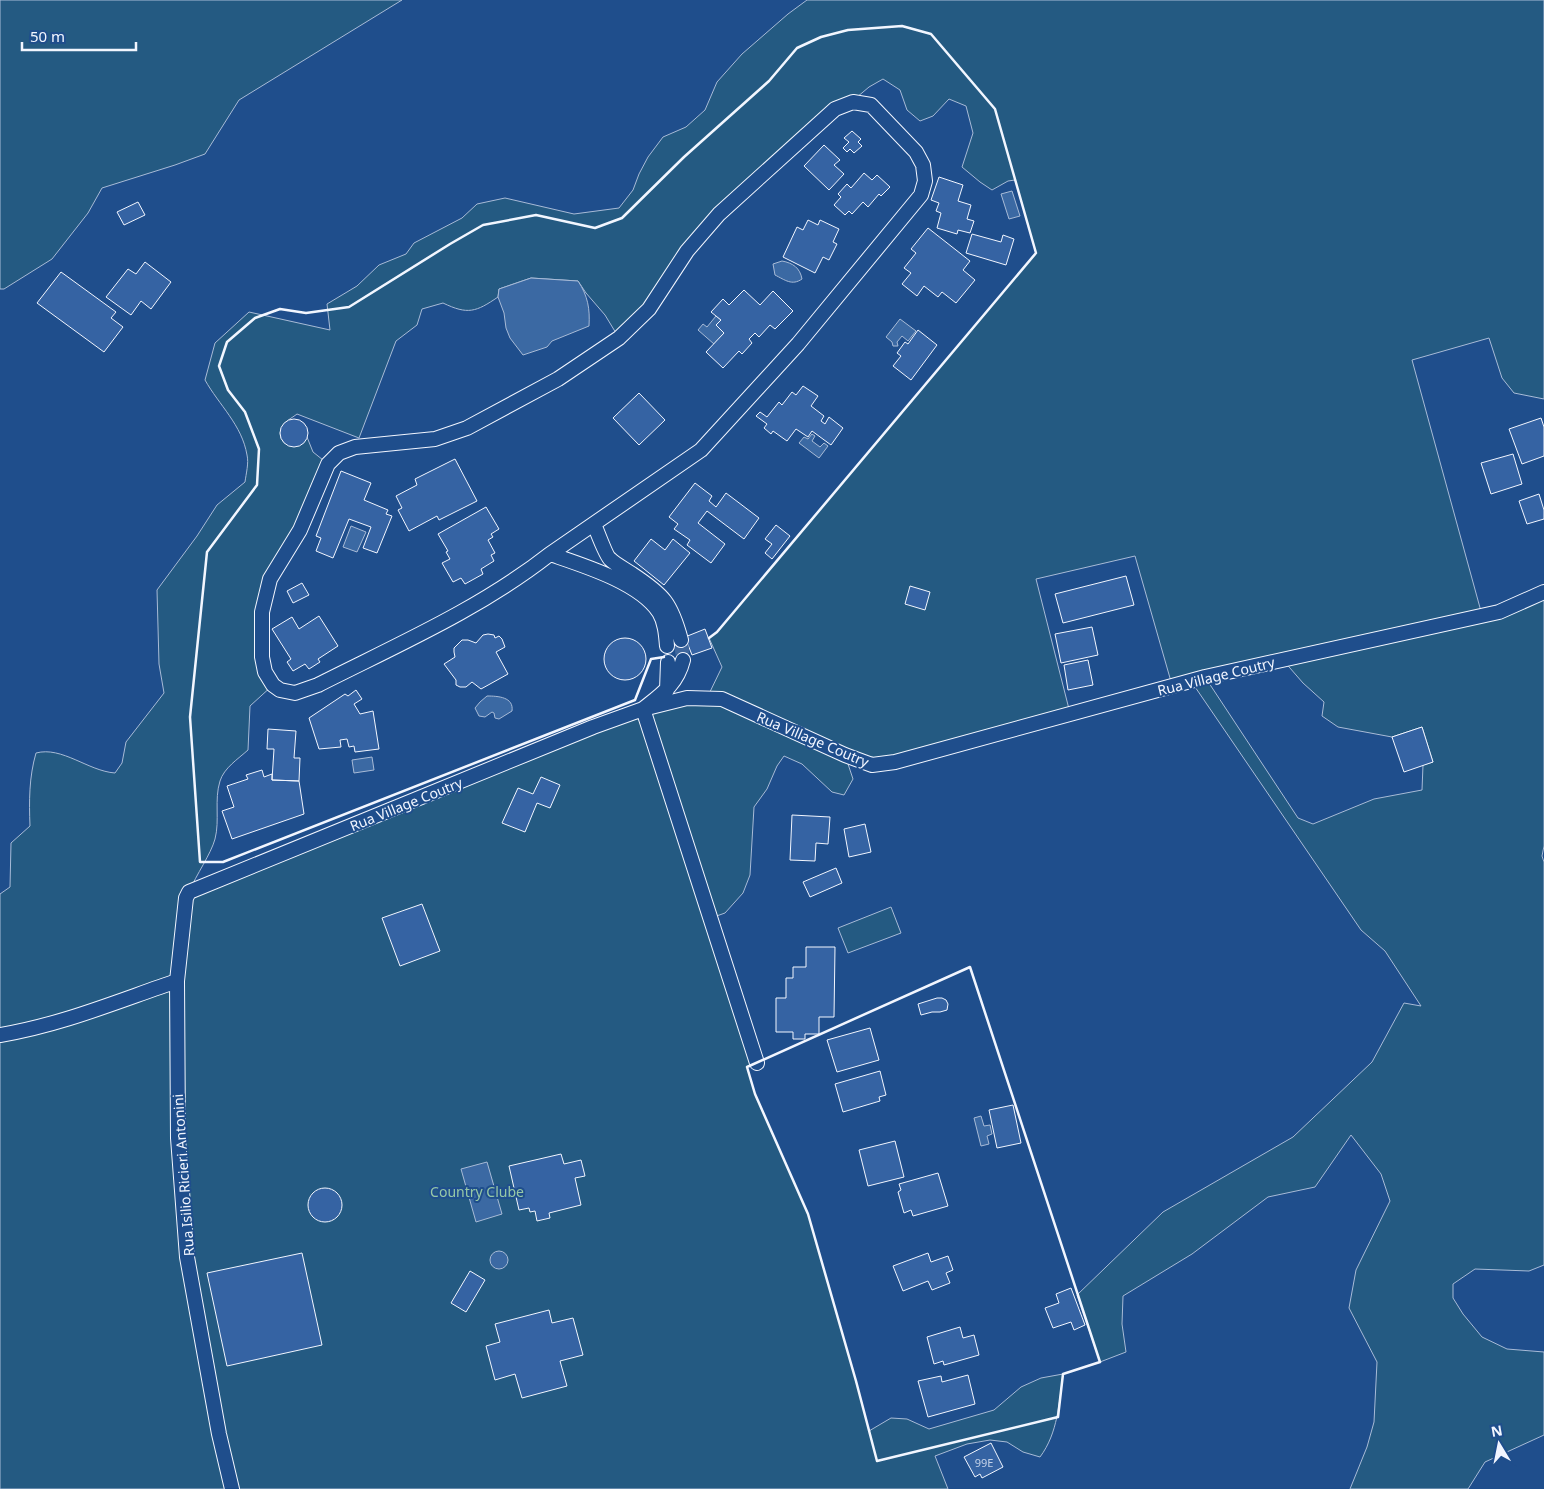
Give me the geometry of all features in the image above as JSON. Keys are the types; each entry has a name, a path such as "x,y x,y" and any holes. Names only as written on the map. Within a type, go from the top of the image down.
{"street":[{"path":"853,102 871,105 916,152 923,165 925,181 921,195 798,344 701,450 594,524 530,570 452,618 318,685 295,693 280,690 273,685 265,672 262,657 262,612 270,579 300,530 328,464 339,454 355,447 435,439 467,428 558,379 619,338 649,309 687,251 718,214 835,108 853,102"},
{"path":"594,524 608,558 656,590 669,606 681,640"},
{"path":"550,554 592,568 631,588 648,601 659,612 665,627 668,646"},
{"name":"Rua Village Coutry","path":"177,981 186,898 189,892 593,727 643,709 687,698 722,700 845,755 872,765 880,764 894,762 1204,677 1499,612 1544,592"},
{"path":"683,660 680,672 666,691 643,709 757,1063"},
{"path":"666,691 668,662"},
{"path":"0,1035 27,1031 74,1017 177,981"},
{"name":"Rua Isilio Ricieri Antonini","path":"177,981 178,1138 187,1257 219,1434 232,1489"}],"green space":[{"path":"0,0 402,0 239,100 205,154 102,188 88,213 52,259 4,289 0,289"},
{"name":"Country Clube","path":"807,0 1544,0 1544,399 1514,393 1502,378 1489,338 1412,360 1482,615 1544,592 1544,846 1542,856 1544,862 1544,1265 1529,1271 1475,1269 1453,1284 1453,1298 1463,1314 1482,1337 1507,1349 1544,1352 1544,1435 1485,1462 1468,1489 1350,1489 1367,1447 1374,1422 1377,1362 1349,1308 1356,1270 1390,1201 1381,1174 1351,1135 1315,1187 1268,1197 1192,1254 1123,1296 1122,1324 1126,1352 1100,1362 1077,1295 1163,1212 1293,1137 1372,1062 1404,1003 1421,1006 1385,951 1361,930 1191,681 1172,685 1135,556 1036,579 1070,713 895,762 845,755 853,779 844,795 832,792 802,764 784,756 777,766 767,789 754,807 750,875 743,893 725,913 711,918 757,1063 747,1067 755,1094 808,1214 869,1431 891,1418 907,1419 929,1429 994,1410 1021,1387 1041,1378 1063,1374 1054,1428 1051,1438 1040,1457 1023,1452 1007,1442 990,1440 967,1444 935,1456 948,1489 0,1489 0,894 10,887 11,843 30,826 30,789 36,753 56,753 95,768 115,773 122,763 126,742 164,693 159,664 157,590 197,536 217,505 245,482 248,461 244,444 235,425 205,380 215,343 249,312 330,330 327,304 357,286 379,265 406,254 414,243 462,218 477,204 505,198 574,214 619,208 633,190 648,157 663,137 686,127 705,110 717,82 742,54","holes":["883,79 900,90 907,110 920,121 933,116 949,99 966,106 973,133 962,167 992,190 1008,181 1015,180 1036,253 717,632 709,638 722,667 707,698 593,727 189,892 215,839 217,795 222,776 248,750 250,706 273,685 262,612 328,464 313,452 307,437 297,445 292,446 283,442 280,432 285,423 297,414 359,438 396,341 417,325 422,309 443,303 459,309 478,309 498,297 499,289 531,278 578,281 605,315 619,338 718,214 869,87","1283,660 1303,683 1324,702 1322,716 1338,727 1392,737 1422,727 1433,762 1423,765 1422,790 1374,799 1313,824 1298,818 1205,677"]},
{"path":"891,907 901,933 848,953 838,928"}],"shaded area":[{"path":"1012,191 1020,216 1009,219 1001,194"},
{"path":"782,261 795,267 800,272 802,279 792,282 775,275 773,264"},
{"path":"531,278 578,281 588,303 589,326 552,341 547,347 523,355 510,338 498,297 499,289"},
{"path":"716,316 721,320 716,325 724,333 714,344 698,330 703,324 707,327"},
{"path":"900,319 916,331 908,341 902,336 897,342 898,346 893,346 892,342 886,337"},
{"path":"812,434 815,436 812,441 820,447 824,443 828,446 819,458 799,443 804,437 808,439"},
{"path":"351,526 366,532 357,552 343,547"},
{"path":"487,696 508,700 512,706 512,711 499,719 495,718 492,712 485,717 479,716 475,708"},
{"path":"372,757 374,770 354,773 352,760"},
{"path":"981,1116 984,1126 990,1125 992,1134 987,1136 989,1144 981,1146 974,1118"},
{"path":"487,1162 502,1214 476,1222 461,1169"},
{"path":"495,1251 503,1251 508,1256 506,1267 495,1269 490,1264 490,1256"}],"building":[{"path":"852,131 861,139 858,142 862,146 854,153 850,149 847,152 843,148 849,142 844,138"},
{"path":"824,145 840,160 834,165 844,174 829,190 804,166"},
{"path":"864,173 872,180 877,175 890,187 881,196 879,194 868,207 863,202 852,214 849,211 845,215 834,205 841,197 838,194 847,184 851,188"},
{"path":"939,177 963,185 958,201 971,205 967,219 974,221 970,233 958,230 957,234 937,228 941,213 936,211 939,203 931,200"},
{"path":"138,202 145,215 124,225 117,212"},
{"path":"808,220 818,225 820,220 839,229 833,242 837,244 829,260 823,257 815,273 783,257 797,227 803,230"},
{"path":"928,228 970,261 963,270 975,280 956,303 942,292 938,297 924,286 917,296 902,284 911,273 904,268 916,253 911,249"},
{"path":"972,234 1001,242 1003,235 1014,239 1006,265 966,253"},
{"path":"145,262 171,282 151,309 141,301 131,315 106,297 128,269 136,274"},
{"path":"61,272 116,312 111,318 123,327 104,352 37,303"},
{"path":"744,290 760,305 773,291 793,311 775,329 770,325 759,337 755,333 749,339 752,343 742,354 739,351 723,368 706,352 724,333 716,325 721,320 711,312 723,299 729,305"},
{"path":"918,330 937,345 911,380 893,366 901,356 897,353 905,342 908,344"},
{"path":"803,386 818,396 811,406 824,416 821,421 825,424 829,417 843,428 831,445 812,431 808,437 796,429 787,441 773,431 771,434 764,428 767,424 756,416 760,412 767,417 779,402 782,405 792,392 796,395"},
{"path":"639,393 665,420 639,445 613,418"},
{"path":"1541,418 1544,427 1544,456 1522,464 1509,429"},
{"path":"294,419 304,423 308,433 304,443 294,447 284,443 280,433 284,423"},
{"path":"1513,454 1522,484 1491,494 1481,463"},
{"path":"455,459 477,501 439,520 437,516 409,531 398,510 402,508 396,496 417,485 415,479"},
{"path":"341,471 371,483 364,500 388,510 386,514 392,516 377,553 363,548 371,527 349,519 333,558 316,551 321,538 316,536"},
{"path":"695,483 712,496 709,501 716,507 726,493 759,518 744,539 707,511 698,523 725,544 711,563 687,545 690,540 674,529 678,524 669,517"},
{"path":"1539,494 1544,510 1544,519 1527,524 1519,501"},
{"path":"486,507 499,529 491,534 493,537 488,540 495,553 491,555 494,561 481,569 483,574 465,584 461,578 453,582 442,563 450,559 446,552 448,551 438,534"},
{"path":"776,525 790,536 772,559 765,553 772,544 765,539"},
{"path":"651,539 665,550 673,539 690,553 664,585 634,561"},
{"path":"1126,576 1134,605 1063,623 1055,594"},
{"path":"302,583 309,595 293,603 287,591"},
{"path":"910,586 930,592 925,610 905,604"},
{"path":"319,616 338,646 318,659 320,662 309,669 305,664 293,671 287,662 291,659 272,629 292,617 299,629"},
{"path":"1092,627 1098,655 1061,663 1055,634"},
{"path":"705,629 712,648 692,655 685,637"},
{"path":"483,635 494,635 495,638 499,636 502,639 505,647 496,652 508,674 481,689 472,682 466,687 456,685 456,680 444,664 455,657 454,648 462,640 476,643"},
{"path":"629,638 637,641 643,647 646,659 643,671 637,677 621,680 613,677 607,671 604,655 607,647 613,641"},
{"path":"1088,660 1093,685 1068,690 1064,665"},
{"path":"356,690 362,699 354,704 360,714 373,711 379,749 355,752 354,746 349,747 347,739 340,740 341,747 319,749 309,718 345,694 348,696"},
{"path":"1422,727 1433,762 1404,772 1392,737"},
{"path":"268,729 296,731 294,758 300,758 299,781 272,780 274,749 267,749"},
{"path":"262,770 264,777 272,774 272,780 299,781 304,814 232,839 222,811 234,807 227,786 248,779 246,775"},
{"path":"541,777 560,785 550,808 537,803 525,832 502,823 518,788 533,794"},
{"path":"792,815 830,817 828,844 816,843 815,861 790,860"},
{"path":"865,824 871,852 849,857 844,829"},
{"path":"836,868 842,883 810,897 803,882"},
{"path":"422,904 440,951 400,966 382,918"},
{"path":"806,947 835,947 834,1017 819,1017 819,1034 805,1034 805,1039 793,1039 793,1032 776,1032 776,998 786,998 786,978 793,978 793,967 806,967"},
{"path":"937,998 946,1000 948,1004 947,1010 921,1015 918,1004"},
{"path":"870,1028 879,1060 837,1072 827,1040"},
{"path":"880,1071 886,1095 879,1097 880,1101 843,1112 835,1084"},
{"path":"1013,1105 1021,1143 997,1148 989,1110"},
{"path":"895,1141 904,1177 868,1186 859,1150"},
{"path":"561,1154 564,1164 581,1160 585,1176 575,1178 581,1205 549,1213 550,1218 537,1221 535,1211 530,1212 529,1208 519,1210 509,1166"},
{"path":"938,1173 948,1206 913,1216 911,1210 904,1213 898,1192 901,1190 899,1184"},
{"path":"325,1188 337,1193 342,1205 337,1217 325,1222 313,1217 308,1205 313,1193"},
{"path":"302,1253 322,1345 227,1366 207,1273"},
{"path":"928,1253 931,1262 948,1256 953,1270 946,1273 950,1283 932,1290 928,1281 903,1291 893,1266"},
{"path":"470,1271 485,1280 466,1312 451,1303"},
{"path":"1071,1288 1085,1325 1074,1330 1071,1322 1053,1328 1045,1308 1059,1303 1056,1294"},
{"path":"549,1310 552,1323 573,1318 583,1355 560,1361 567,1386 522,1398 515,1374 495,1380 486,1346 500,1342 495,1324"},
{"path":"960,1327 963,1338 974,1335 979,1355 944,1365 943,1361 934,1364 927,1337"},
{"path":"968,1375 975,1404 928,1417 918,1381 941,1376 942,1382"},
{"path":"991,1443 1003,1467 982,1478 980,1474 975,1477 964,1457"}],"tunnel":[{"path":"681,640 683,660"}],"wall":[{"path":"664,657 651,659 635,700 223,862 200,862 190,717 207,552 257,485 259,449 245,412 228,390 219,366 227,342 255,318 280,309 306,313 349,307 483,225 536,215 595,228 622,218 684,157 769,81 797,48 821,37 848,30 902,26 931,34 995,109 1036,253 717,632 709,638"},
{"path":"970,967 1100,1362 1063,1374 1058,1417 877,1461 808,1214 755,1094 747,1067 970,967"}]}
